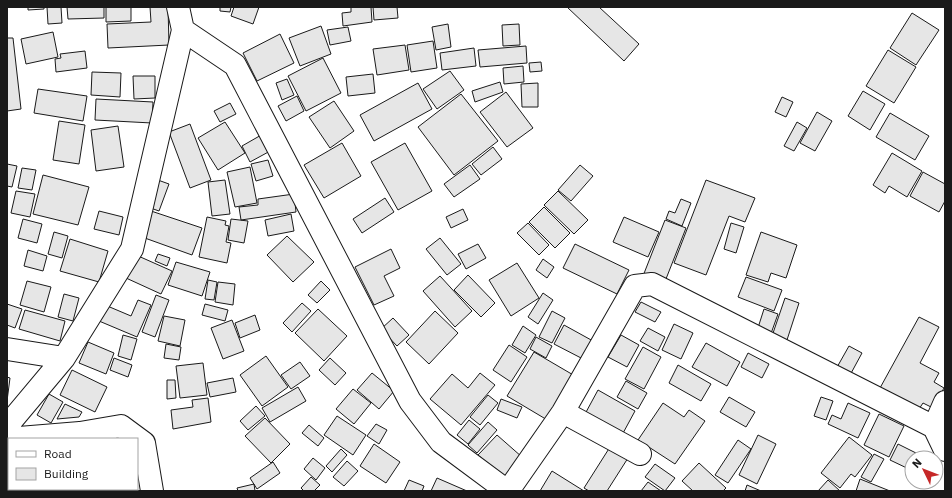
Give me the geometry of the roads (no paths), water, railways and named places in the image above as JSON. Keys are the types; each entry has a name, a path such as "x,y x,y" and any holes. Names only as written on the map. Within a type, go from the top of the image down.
{"street":[{"path":"7,426 64,358 132,249 183,30 178,7"},
{"path":"183,30 235,65 410,400 441,442 508,491 563,412 635,286 652,284 934,427 945,450"},
{"path":"7,349 64,358"},
{"path":"934,427 945,402"},
{"path":"563,412 640,454"},
{"path":"7,438 80,433 121,426 137,438"},
{"path":"138,439 144,443 152,491"}]}
